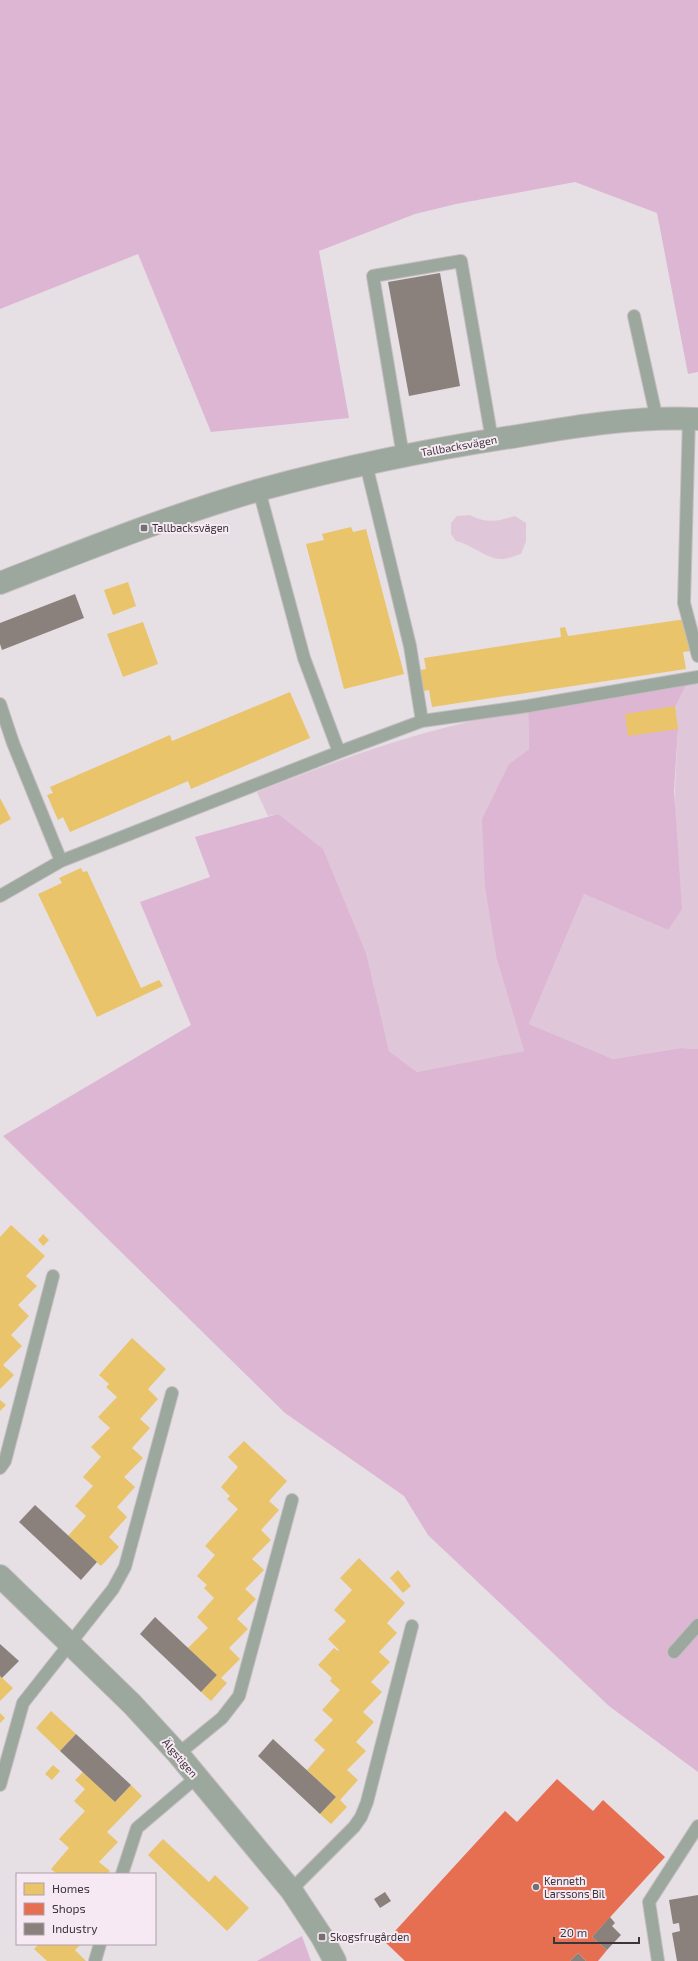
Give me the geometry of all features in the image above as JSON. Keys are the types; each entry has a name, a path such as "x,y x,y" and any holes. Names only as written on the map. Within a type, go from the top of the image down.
{"street":[{"name":"Tallbacksvägen","path":"0,583 144,528 259,490 366,464 492,440 587,425 694,418"},
{"name":"Älgstigen","path":"0,1576 71,1643 132,1704 178,1754 291,1890 322,1937 335,1961"}],"lane":[{"path":"403,456 373,276 461,261 492,440"},
{"path":"634,316 657,420"},
{"path":"694,418 684,603 698,656"},
{"path":"366,464 410,646 422,721"},
{"path":"259,490 304,658 339,752"},
{"path":"0,896 61,861 422,721 528,706 698,677"},
{"path":"0,704 13,743 61,861"},
{"path":"0,1468 5,1461 53,1276"},
{"path":"0,1785 23,1703 113,1589 125,1567 172,1393"},
{"path":"178,1754 222,1718 239,1696 292,1500"},
{"path":"674,1652 698,1625"},
{"path":"291,1890 354,1827 361,1817 367,1802 412,1626"},
{"path":"122,1873 137,1828 197,1777"},
{"path":"658,1961 649,1902 698,1826"},
{"path":"95,1961 100,1945"}],"shaded area":[{"path":"0,0 698,0 698,372 688,374 657,213 575,182 456,204 415,214 319,251 349,418 211,432 138,254 0,309"},
{"path":"470,515 487,521 515,516 526,523 526,541 521,554 505,559 497,559 456,541 451,534 451,523 457,516"},
{"path":"698,677 698,1049 681,1048 613,1059 529,1024 584,894 668,930 678,729 675,706 689,679"},
{"path":"689,679 675,707 678,729 674,791 682,909 668,930 584,894 529,1024 613,1059 681,1048 698,1049 698,1772 609,1706 428,1535 404,1496 285,1413 3,1136 191,1025 140,902 210,877 195,837 278,814 323,849 367,956 389,1051 417,1072 524,1051 497,960 485,887 482,819 509,764 529,749 528,706"},
{"path":"528,706 529,749 509,764 497,960 524,1051 417,1072 389,1051 367,956 278,814 268,816 257,792 323,766 391,743"},
{"path":"302,1936 311,1961 257,1961"}],"building: Homes":[{"path":"351,527 353,532 366,529 404,674 344,689 306,544 324,540 322,534"},
{"path":"128,582 136,606 113,615 104,590"},
{"path":"686,619 691,651 683,652 686,669 432,707 429,690 423,691 420,670 426,669 424,658 561,637 560,628 565,627 568,636"},
{"path":"143,622 158,664 123,677 107,634"},
{"path":"290,692 310,738 191,789 188,781 70,832 63,817 58,820 47,795 53,793 50,787 170,735 172,741"},
{"path":"675,706 678,729 628,736 625,714"},
{"path":"0,798 11,819 0,825"},
{"path":"81,868 83,872 87,871 141,988 159,980 163,986 97,1017 38,894 62,883 59,878"},
{"path":"11,1225 45,1256 26,1276 37,1286 18,1305 29,1316 11,1335 22,1346 3,1365 14,1375 0,1389 0,1237"},
{"path":"43,1234 49,1240 43,1246 38,1240"},
{"path":"132,1338 166,1369 148,1389 158,1399 140,1419 150,1428 132,1448 143,1458 124,1477 135,1487 117,1507 127,1517 109,1537 119,1547 101,1566 68,1536 86,1516 75,1506 93,1486 83,1477 101,1457 91,1447 110,1428 98,1417 117,1397 106,1387 109,1384 99,1375"},
{"path":"0,1400 6,1405 0,1411"},
{"path":"244,1441 287,1481 269,1501 279,1510 261,1530 271,1540 252,1559 264,1570 245,1589 256,1599 237,1619 248,1629 229,1648 240,1659 221,1678 227,1683 211,1701 201,1692 217,1675 188,1648 208,1628 197,1617 214,1598 204,1588 207,1585 197,1576 215,1555 205,1546 238,1509 227,1499 230,1496 221,1487 238,1467 228,1457"},
{"path":"359,1558 405,1603 387,1623 397,1633 379,1652 390,1662 371,1682 382,1692 363,1712 374,1722 356,1742 366,1751 347,1770 358,1780 340,1800 347,1807 331,1824 320,1814 336,1797 307,1770 325,1750 314,1740 333,1720 322,1710 340,1690 330,1681 332,1678 318,1665 334,1648 338,1651 339,1650 328,1639 346,1621 334,1610 352,1590 340,1578"},
{"path":"398,1570 411,1586 403,1593 390,1578"},
{"path":"0,1676 13,1688 0,1701"},
{"path":"51,1711 76,1734 60,1751 36,1728"},
{"path":"0,1713 5,1718 0,1723"},
{"path":"53,1765 60,1771 52,1780 45,1774"},
{"path":"83,1772 115,1802 131,1785 142,1796 107,1832 118,1842 99,1862 110,1871 108,1873 56,1873 51,1869 69,1848 59,1839 85,1811 74,1801 85,1789 75,1780"},
{"path":"163,1839 209,1882 215,1875 249,1908 227,1931 148,1855"},
{"path":"38,1945 80,1945 75,1950 86,1961 47,1961 34,1949"}],"building: Shops":[{"name":"Kenneth Larssons Bil","path":"557,1779 593,1811 603,1800 665,1857 592,1937 607,1950 598,1961 586,1961 578,1953 570,1961 405,1961 385,1942 505,1811 517,1822"}],"building: Industry":[{"path":"440,273 460,386 409,396 388,282"},
{"path":"75,594 84,618 2,650 0,644 0,623"},
{"path":"35,1505 97,1562 81,1580 19,1522"},
{"path":"155,1617 217,1675 201,1692 140,1634"},
{"path":"0,1644 19,1661 2,1678 0,1676"},
{"path":"76,1734 131,1785 115,1802 60,1751"},
{"path":"273,1739 336,1797 320,1814 258,1756"},
{"path":"385,1892 391,1901 380,1908 374,1899"},
{"path":"698,1895 698,1961 677,1961 672,1933 680,1931 679,1923 673,1924 669,1900"},
{"path":"610,1917 615,1923 612,1926 621,1935 607,1950 592,1937"},
{"path":"578,1953 586,1961 570,1961"}],"place":[{"name":"Tallbacksvägen","path":"144,528"},
{"name":"Kenneth Larssons Bil","path":"536,1887"},
{"name":"Skogsfrugården","path":"322,1937"}]}
